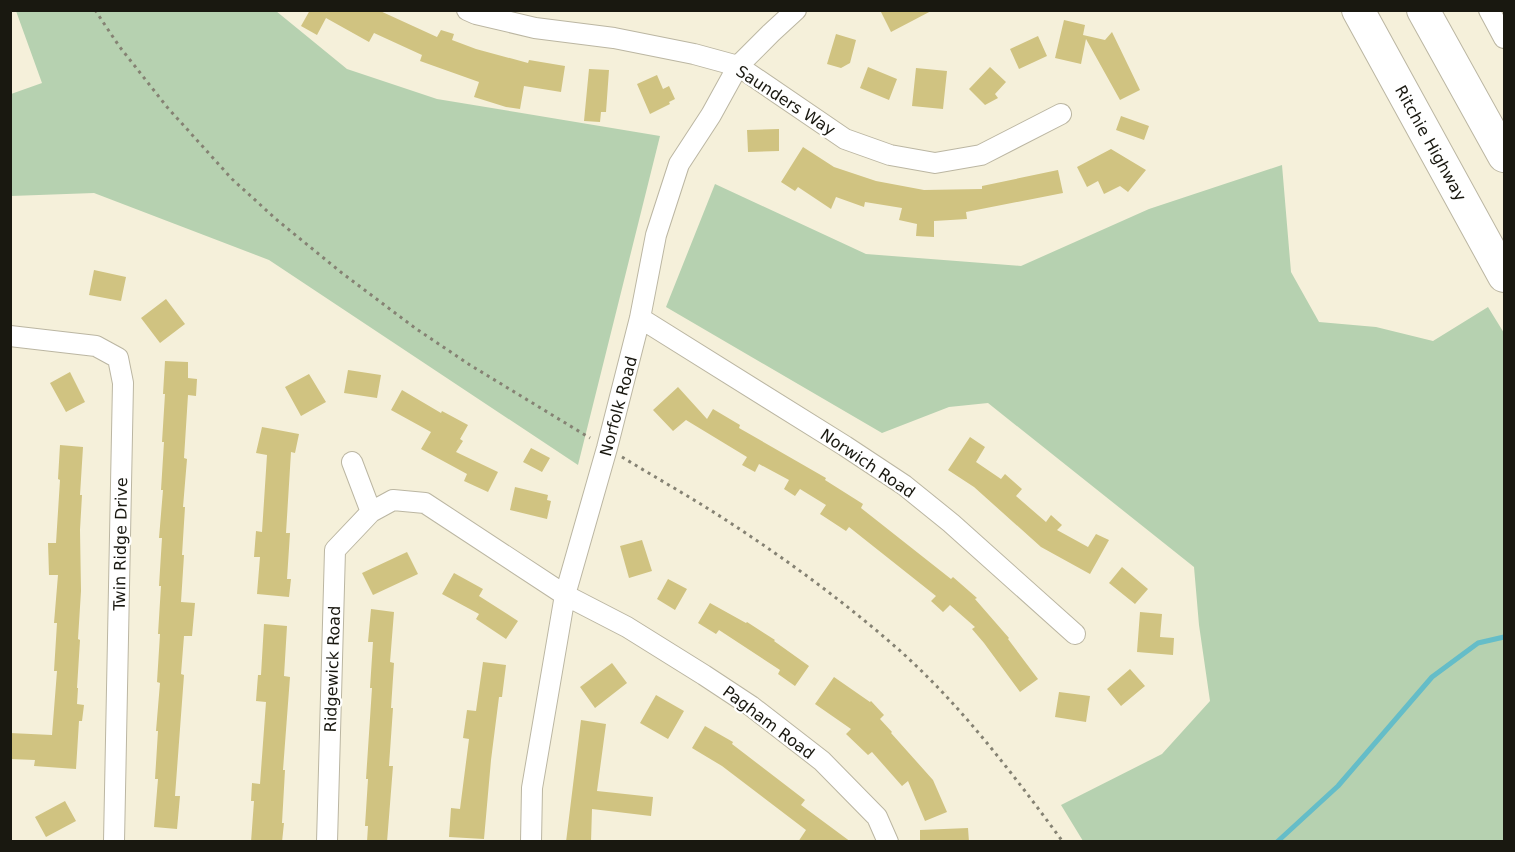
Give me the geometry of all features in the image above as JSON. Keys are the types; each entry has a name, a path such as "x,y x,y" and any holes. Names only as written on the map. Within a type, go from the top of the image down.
{"main road":[{"name":"Ritchie Highway","path":"1358,10 1504,276"},
{"path":"1423,10 1504,156"}],"street":[{"name":"Saunders Way","path":"467,10 535,28 614,38 694,54 738,66 845,138 890,155 935,163 981,155 1061,114"},
{"name":"Norfolk Road","path":"531,842 532,788 565,595 607,448 640,318 656,235 679,164 711,115 738,66 796,10"},
{"path":"1489,10 1504,38"},
{"name":"Norwich Road","path":"640,318 845,446 903,485 951,523 1075,634"},
{"name":"Twin Ridge Drive","path":"10,336 96,346 118,358 123,383 114,842"},
{"path":"352,462 371,512"},
{"name":"Ridgewick Road","path":"327,842 335,550 371,512 393,500 425,503 565,595"},
{"name":"Pagham Road","path":"565,595 627,627 751,706 822,761 877,817 888,842"}],"path":[{"path":"94,10 167,108 232,179 277,220 415,328 470,365 716,513 854,612 899,650 938,688 1028,794 1063,842"}],"green space":[{"path":"16,11 276,11 347,69 437,99 660,136 578,465 269,260 94,193 11,196 11,94 42,83"},
{"path":"1282,165 1291,272 1319,322 1376,327 1433,341 1488,307 1504,333 1504,841 1083,841 1061,805 1162,754 1210,701 1199,625 1194,567 988,403 949,407 882,433 666,307 715,184 866,254 1021,266 1149,209"}],"building":[{"path":"310,10 378,10 437,37 441,30 454,34 452,40 476,49 528,63 529,60 565,66 561,92 524,86 520,109 474,97 479,82 420,61 422,55 374,33 369,42 326,18 317,35 301,26"},
{"path":"880,10 933,10 891,32"},
{"path":"1064,20 1085,25 1083,35 1105,40 1112,32 1140,90 1120,100 1086,39 1081,64 1055,58"},
{"path":"836,34 856,40 850,63 841,68 827,64"},
{"path":"1038,36 1047,56 1019,69 1010,49"},
{"path":"868,67 897,79 889,100 860,88"},
{"path":"990,67 1006,82 995,94 998,98 985,105 969,89"},
{"path":"916,68 947,71 943,109 912,106"},
{"path":"589,69 609,70 606,112 601,112 600,122 584,121"},
{"path":"657,75 663,89 669,86 675,99 650,114 637,84"},
{"path":"1121,116 1149,126 1144,140 1116,130"},
{"path":"779,129 779,151 748,152 747,130"},
{"path":"803,147 834,167 876,181 924,190 982,189 982,186 1058,170 1063,193 966,212 967,219 934,221 934,237 916,236 917,224 899,220 902,208 865,202 864,207 836,197 831,209 798,187 795,191 781,182"},
{"path":"1111,149 1146,170 1128,192 1120,186 1104,194 1098,181 1087,187 1077,167"},
{"path":"94,270 126,277 121,301 89,295"},
{"path":"166,299 185,324 160,343 141,318"},
{"path":"165,361 188,362 188,378 197,379 196,396 188,395 184,458 187,459 183,507 185,507 182,555 184,555 181,602 195,603 192,636 184,636 181,674 184,675 175,796 180,796 177,829 154,827 158,779 155,779 160,683 157,682 162,538 159,538 163,490 161,490"},
{"path":"348,370 381,375 377,398 344,393"},
{"path":"70,372 85,402 66,412 50,383"},
{"path":"309,374 326,402 301,416 285,387"},
{"path":"678,387 707,419 713,409 740,425 739,428 826,478 825,480 863,504 861,508 951,579 953,577 977,598 975,599 1009,638 1038,679 1020,692 972,629 975,627 950,605 943,612 931,601 936,596 849,527 846,531 820,514 826,505 800,489 795,496 784,489 789,480 759,464 755,472 742,465 747,457 686,420 673,431 653,410"},
{"path":"402,390 441,413 442,411 468,425 460,439 463,441 456,452 498,472 488,492 464,481 467,474 421,449 431,432 391,410"},
{"path":"262,427 299,434 295,453 291,452 286,533 290,533 287,579 291,579 289,597 257,594 260,557 254,557 256,531 262,532 267,455 256,453"},
{"path":"970,437 985,447 976,462 1001,479 1005,474 1022,489 1016,496 1046,522 1051,515 1062,525 1057,530 1088,547 1096,534 1109,540 1090,574 1041,547 974,487 948,470"},
{"path":"60,445 83,447 80,495 82,495 81,591 77,704 84,705 82,721 79,721 76,769 34,766 35,760 10,759 10,733 52,735 57,671 54,671 57,623 54,623 58,575 49,575 48,543 56,543"},
{"path":"531,448 550,458 542,472 523,462"},
{"path":"515,487 548,495 547,500 551,501 547,519 510,510"},
{"path":"642,540 652,571 629,578 620,546"},
{"path":"407,552 418,574 373,595 362,573"},
{"path":"1122,567 1148,589 1135,604 1109,583"},
{"path":"454,573 483,589 479,596 518,621 506,639 476,619 479,614 442,594"},
{"path":"668,579 687,589 675,610 657,599"},
{"path":"710,603 747,622 809,666 795,686 778,674 780,670 719,630 716,634 698,623"},
{"path":"371,609 394,612 390,662 394,663 389,766 393,766 387,842 367,842 368,826 365,826 372,688 370,688 373,642 368,642"},
{"path":"1140,612 1162,614 1160,637 1174,638 1173,655 1137,652"},
{"path":"264,624 287,626 284,676 290,677 283,770 285,770 282,842 251,842 254,801 251,801 252,783 260,784 266,702 256,701 258,675 261,675"},
{"path":"483,662 506,665 502,697 499,697 491,760 484,839 449,837 451,808 460,809 469,739 463,738 467,710 476,711"},
{"path":"612,663 627,683 595,708 580,687"},
{"path":"1130,669 1145,686 1121,706 1107,689"},
{"path":"834,677 871,701 884,715 880,719 933,780 947,812 925,821 908,781 902,786 872,752 868,755 846,734 851,729 815,704"},
{"path":"1059,692 1090,696 1086,722 1055,717"},
{"path":"656,695 684,711 668,739 640,723"},
{"path":"581,720 606,724 597,791 653,797 651,816 592,809 591,842 566,842"},
{"path":"705,726 733,742 732,744 805,800 801,805 851,842 798,842 806,830 722,766 692,748"},
{"path":"65,801 76,821 46,837 35,817"},
{"path":"968,828 969,842 920,842 920,830"}],"waterway":[{"path":"1277,842 1338,786 1432,677 1478,643 1504,637"}]}
